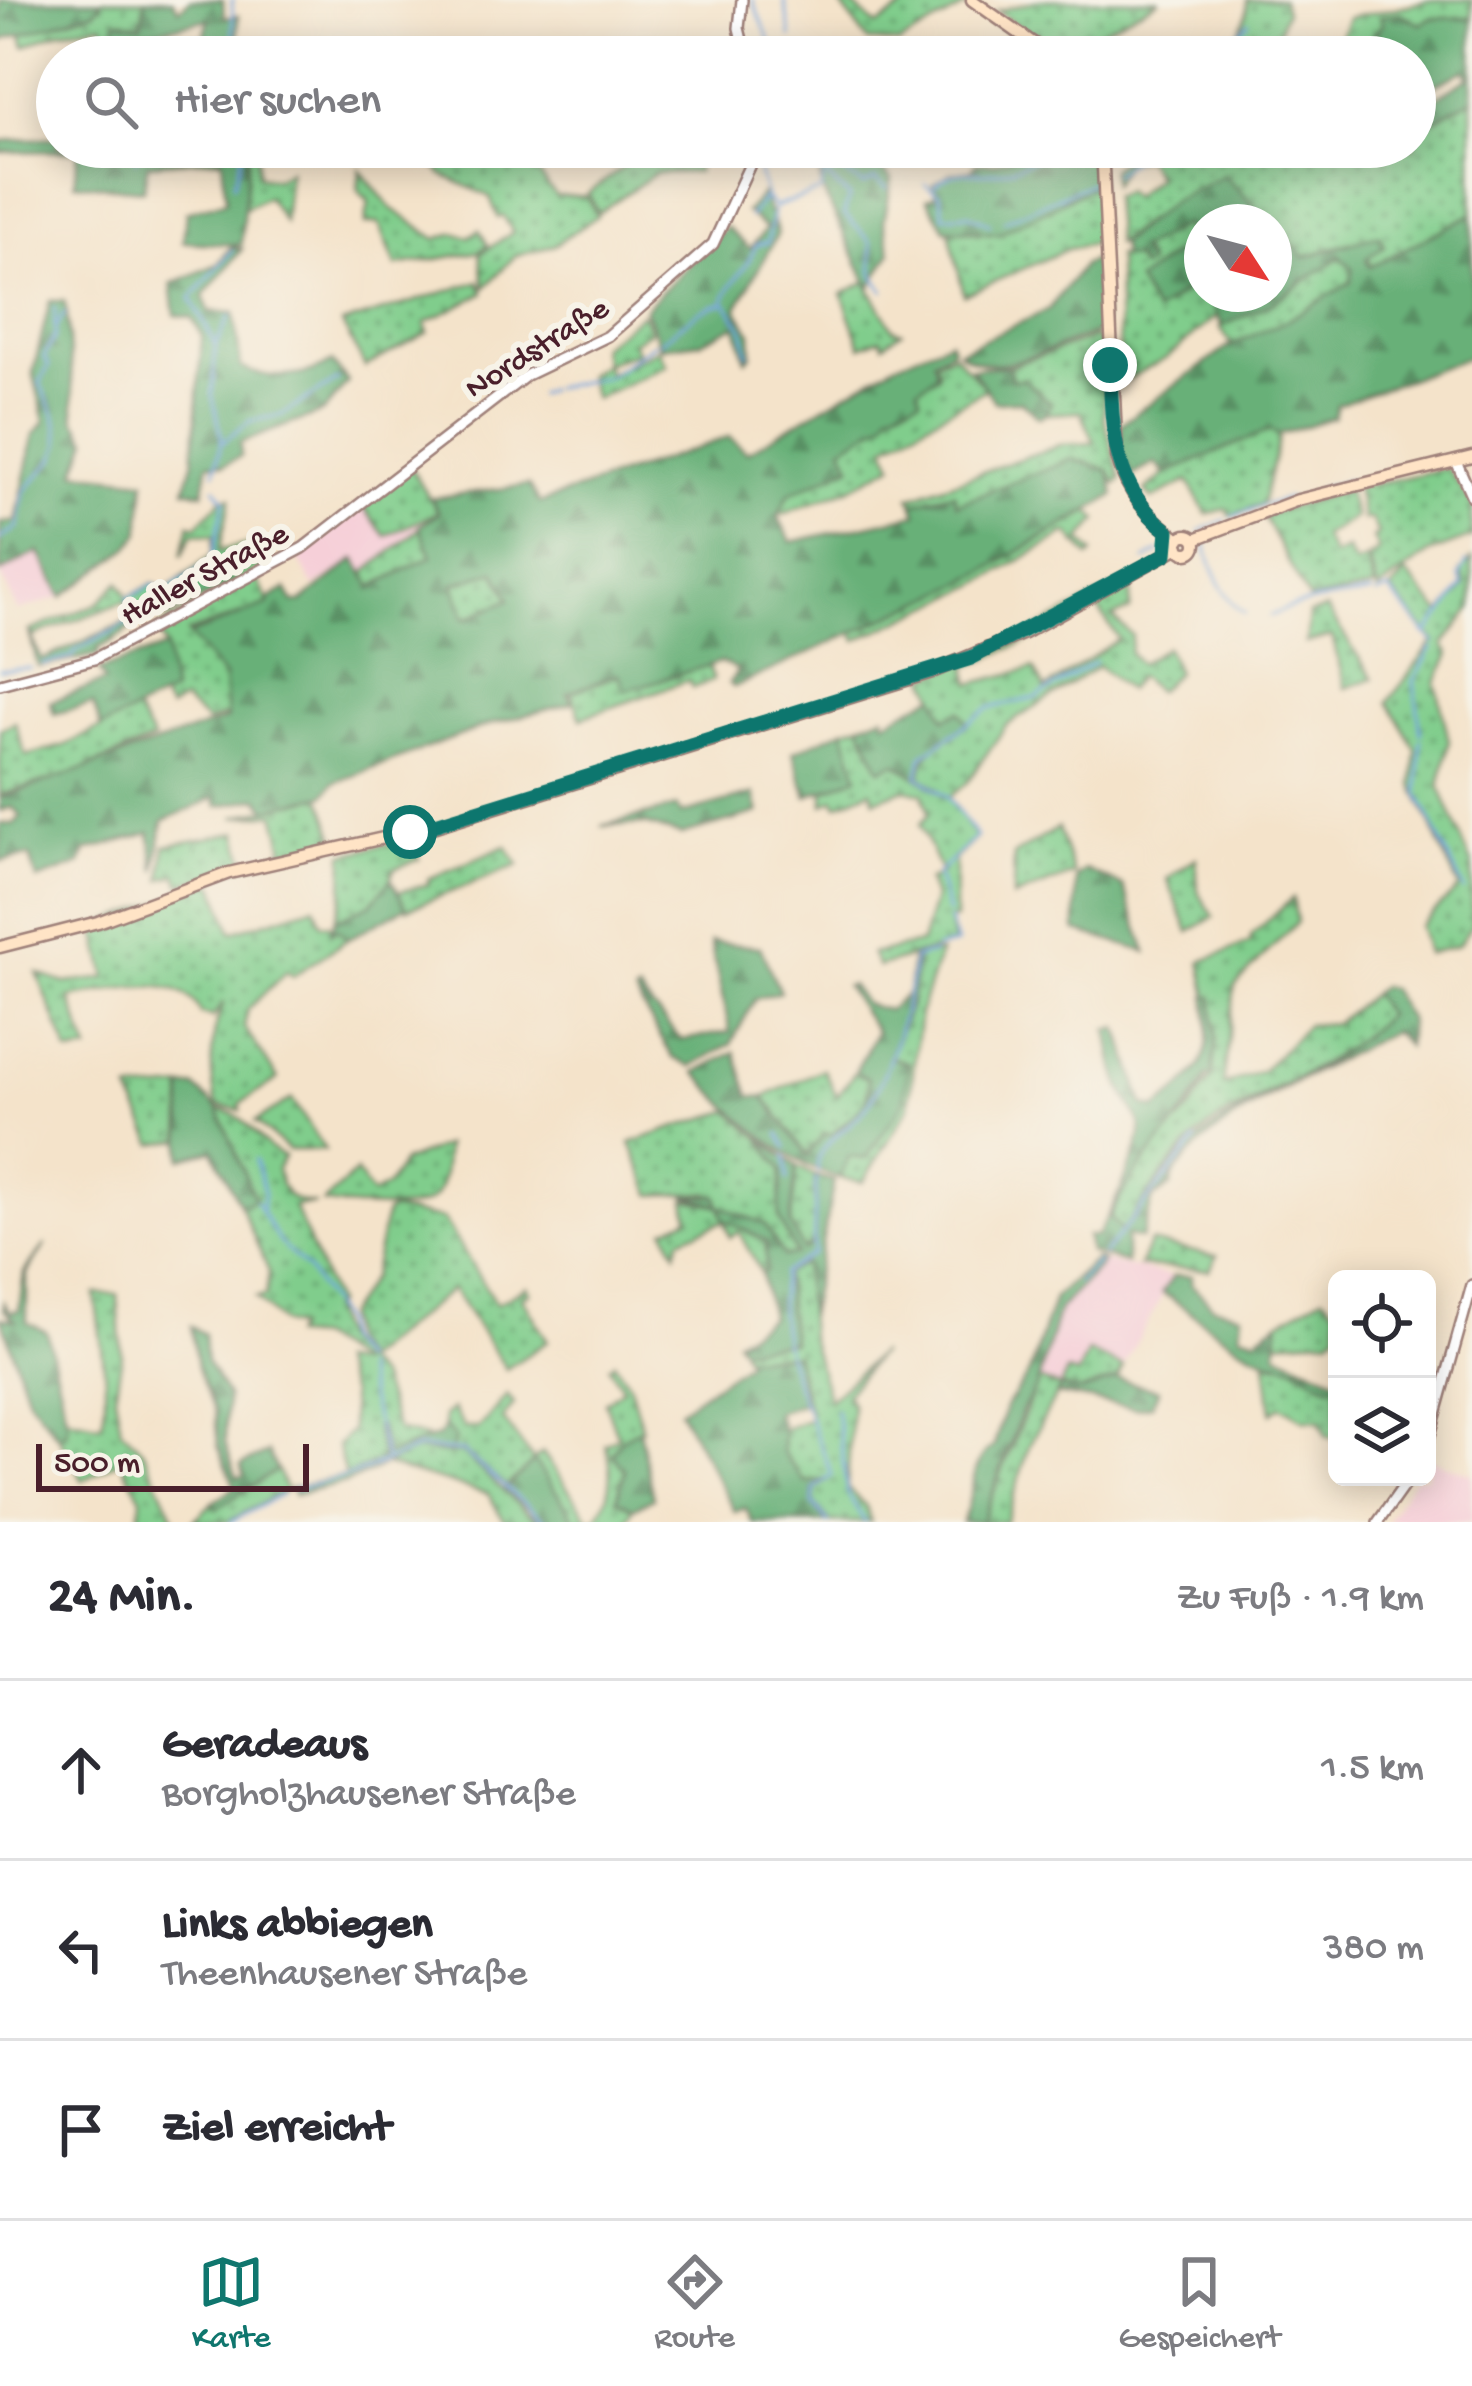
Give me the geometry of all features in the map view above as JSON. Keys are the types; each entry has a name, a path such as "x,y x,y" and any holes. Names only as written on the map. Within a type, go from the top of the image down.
{"main road":[{"path":"972,0 1023,36"},
{"path":"1103,168 1115,444 1131,491 1176,539 1195,539 1298,500 1472,457"},
{"path":"0,947 98,922 229,873 471,815 932,672 1024,633 1166,554 1176,539"},
{"path":"1166,554 1176,539"}],"street":[{"path":"741,36 742,0"},
{"name":"Nordstraße","path":"410,464 527,375 608,336 707,251 748,168"},
{"path":"1456,461 1472,497"},
{"name":"Haller Straße","path":"0,684 94,659 303,548 410,464"},
{"path":"1436,1414 1472,1285"},
{"path":"1378,1522 1404,1486"}],"shaded area":[{"path":"362,506 404,530 427,519 365,573 356,559 314,587 296,555"},
{"path":"39,551 62,597 18,611 0,573"},
{"path":"1103,1261 1173,1276 1123,1367 1088,1353 1078,1376 1060,1387 1038,1380 1059,1309"},
{"path":"1436,1461 1472,1474 1472,1522 1386,1521 1409,1486 1436,1486"}],"green space":[{"path":"0,0 103,0 95,11 0,41"},
{"path":"103,0 145,0 141,25 130,27 123,21 116,36 107,36 102,24 36,36 36,41 25,46 21,34 95,11"},
{"path":"145,0 173,0 179,9 190,0 223,0 224,18 238,16 238,36 205,36 209,19 113,36 117,20 141,25"},
{"path":"837,0 847,0 877,26 916,0 964,0 1018,36 966,6 913,36 864,36"},
{"path":"1040,0 1160,0 1091,36 1033,36 997,11"},
{"path":"1247,0 1282,0 1285,12 1279,36 1235,36"},
{"path":"1432,0 1472,0 1472,17 1429,19 1421,24 1381,18 1383,23 1373,36 1341,36 1348,18"},
{"path":"1400,13 1421,24 1429,19 1472,17 1472,99 1436,119 1436,98 1469,77 1464,70 1436,85 1436,36 1373,36 1383,23 1380,17"},
{"path":"1472,99 1472,214 1370,267 1366,238 1304,257 1292,243 1292,204 1184,204 1184,221 1147,220 1116,244 1112,197 1125,191 1131,197 1157,177 1151,168 1436,168 1436,119"},
{"path":"36,138 36,152 0,152 0,141"},
{"path":"76,168 147,168 143,190 75,183"},
{"path":"223,168 247,168 241,245 183,242 186,212 226,201"},
{"path":"246,168 257,168 258,176 276,179 289,171 284,222 267,197 240,211"},
{"path":"436,168 534,168 556,196 587,196 597,216 555,245 515,256 485,288 480,254 513,232 503,216 498,218 490,197"},
{"path":"623,168 697,168 697,172 656,173 598,213 588,193"},
{"path":"819,168 881,168 892,179 884,221 891,253 870,288 822,189"},
{"path":"1097,168 1098,184 998,234 945,229 927,199 936,195 933,184 951,173"},
{"path":"1123,168 1112,184 1111,169"},
{"path":"360,170 390,207 437,239 454,233 469,237 479,230 488,245 478,252 396,266 379,223 365,224 369,203 358,190"},
{"path":"1224,175 1252,204 1184,204 1184,225 1140,249 1148,264 1141,268 1134,258 1122,257 1120,243 1173,201"},
{"path":"1098,184 1101,242 1068,249 964,295 949,231 1007,221"},
{"path":"762,194 778,233 737,308 751,333 752,355 746,360 736,325 701,342 660,347 645,308 726,227 750,249 766,229 746,212"},
{"path":"1472,214 1472,356 1337,405 1334,417 1278,435 1270,430 1165,474 1155,463 1132,476 1122,452 1121,424 1231,345 1286,321 1351,282 1353,268 1340,257 1292,289 1292,245 1304,257 1379,235 1384,246 1366,259 1370,267"},
{"path":"1184,223 1184,247 1137,281 1155,313 1184,291 1184,312 1216,312 1217,316 1167,358 1120,383 1117,256 1134,258 1140,268 1139,250"},
{"path":"1184,246 1184,291 1155,313 1137,281"},
{"path":"230,248 242,249 204,296 209,311 234,313 241,367 287,376 312,372 332,362 348,382 323,412 240,443 241,456 225,465 209,463 203,493 185,489 193,463 202,335 192,318 175,315 171,284 218,264"},
{"path":"1101,257 1103,332 1010,362 991,364 958,351 1048,310 1084,264"},
{"path":"1340,257 1353,268 1351,282 1286,321 1231,345 1220,327 1253,312 1292,312 1292,289"},
{"path":"479,281 484,293 425,323 428,332 365,367 342,324"},
{"path":"866,282 893,329 901,332 884,344 881,338 861,346 842,294"},
{"path":"50,301 64,301 75,419 88,439 76,472 145,480 140,533 130,547 62,597 39,551 0,573 0,523 16,521 34,434 45,422 33,372"},
{"path":"1215,312 1253,312 1222,326"},
{"path":"643,313 650,331 633,342 637,352 605,363 608,374 658,349 667,365 594,399 587,375 604,363 600,346"},
{"path":"1093,338 1104,341 1104,417 1121,480 1116,484 1109,470 1072,459 957,504 953,493 913,503 910,497 1060,445 1095,443 1081,412 1046,414 1051,404 1034,387 1012,380 1009,366"},
{"path":"950,340 952,349 934,359 938,375 918,388 921,398 890,411 886,420 843,447 851,466 789,494 778,516 791,542 917,514 913,503 954,493 957,504 1072,459 1109,470 1115,495 973,578 734,687 729,683 738,670 720,662 624,691 619,674 568,693 572,703 488,725 334,783 325,795 267,809 259,798 218,806 215,798 163,821 156,871 150,833 86,851 81,864 37,880 30,856 0,861 0,824 14,824 21,816 12,807 0,811 0,798 227,719 224,677 189,635 269,604 268,599 286,589 294,603 301,602 356,559 372,587 432,556 419,526 439,513 431,498 528,485 540,503 729,437 747,452 895,364","holes":["495,571 510,599 465,619 454,584"]},
{"path":"953,353 986,389 886,446 894,464 849,489 778,516 789,494 851,466 842,447 885,420 889,411 920,398 917,388 939,371 935,362"},
{"path":"1009,366 1012,380 1024,379 1051,404 1046,414 1038,417 1021,401 995,402 971,368"},
{"path":"1271,429 1280,434 1262,504 1231,516 1226,509 1207,514 1188,481 1152,499 1145,491 1179,463"},
{"path":"411,467 438,512 386,536 362,506"},
{"path":"1447,468 1472,505 1472,537 1429,553 1378,591 1368,557 1379,551 1373,538 1378,534 1371,519 1363,520 1356,488"},
{"path":"1347,490 1355,517 1323,537 1333,556 1347,550 1355,564 1366,559 1374,588 1309,600 1263,516"},
{"path":"231,498 219,551 263,541 269,564 231,584 223,568 167,600 130,608 126,601 34,636 29,631 97,604 119,582 128,597 153,584 166,590 212,555 214,536 193,533 182,556 190,524 197,526 222,499"},
{"path":"1090,511 1098,520 1081,540 1093,553 1089,557 1068,533 977,585 857,640 853,633 973,578"},
{"path":"420,528 432,556 372,587 365,573"},
{"path":"1472,559 1472,609 1444,645 1450,655 1436,682 1449,741 1440,787 1472,864 1472,925 1458,945 1427,954 1420,926 1459,888 1413,785 1416,749 1388,702 1434,641 1391,590 1406,573 1441,613 1465,586 1461,571"},
{"path":"223,567 231,584 167,617 157,612 149,616 98,648 98,655 38,667 29,631 42,660 132,619 130,608 167,600"},
{"path":"495,571 511,599 465,619 453,584"},
{"path":"256,577 270,604 188,633 224,677 227,715 207,722 183,701 169,709 161,698 171,692 166,647 156,629"},
{"path":"1132,578 1130,610 1112,617 1132,635 1130,653 1140,664 1166,647 1177,672 1157,691 1138,676 1127,690 1098,666 1006,726 966,784 949,797 976,838 955,859 955,919 949,920 953,944 878,967 871,954 921,943 934,898 928,881 941,873 920,825 929,814 923,793 905,789 875,800 871,790 837,805 835,799 824,804 824,791 857,777 844,729 860,724 880,768 895,763 939,789 920,776 925,755 968,723 945,718 927,677 1023,637 1025,642 967,667 971,684 1034,668 1045,689 1119,639 1096,606 1028,641 1026,635"},
{"path":"1327,609 1373,679 1345,688 1332,636 1306,643 1309,614"},
{"path":"166,647 172,693 101,728 93,704 54,714 50,702 105,681 99,670"},
{"path":"696,665 709,665 713,680 693,688 689,680 581,718 571,692 620,674 625,690"},
{"path":"935,695 945,718 960,711 968,723 937,746 922,767 920,777 949,798 896,763 880,769 860,724 884,715 885,722"},
{"path":"136,711 153,740 72,774 0,795 0,729 15,722 26,756 63,746"},
{"path":"844,729 858,777 807,796 793,752"},
{"path":"754,794 759,813 681,835 645,824 601,826 677,807 681,814"},
{"path":"321,796 338,844 260,861 284,849 275,813 234,817"},
{"path":"1058,828 1074,874 1013,898 1014,855"},
{"path":"238,832 244,858 254,862 181,885 177,874 162,879 165,846"},
{"path":"410,839 419,859 394,869 385,887 363,910 335,920 343,896 344,854"},
{"path":"506,846 519,865 407,909 398,892 429,884 428,879"},
{"path":"1196,858 1198,891 1214,917 1189,932 1167,879"},
{"path":"1085,870 1123,886 1147,952 1076,931 1076,878"},
{"path":"391,879 406,907 348,939 337,929 331,933 335,920 371,904"},
{"path":"209,883 215,885 232,932 315,906 321,923 333,925 332,931 337,929 348,939 293,976 287,971 248,1009 244,1027 278,1079 240,1104 241,1110 217,1105 214,1093 214,1039 224,1002 213,1017 201,1014 177,991 161,987 70,998 89,1051 69,1054 37,973 65,983 107,978 95,927"},
{"path":"1293,898 1297,922 1235,986 1223,1085 1262,1071 1307,1025 1335,1023 1372,994 1386,1015 1328,1060 1205,1130 1166,1171 1121,1232 1110,1216 1141,1160 1189,1111 1212,1076 1216,1038 1201,962 1251,942 1251,936"},
{"path":"710,942 760,947 780,992 755,999 731,1044 691,1066 673,1058 635,994 639,992 681,1040 730,1032"},
{"path":"940,953 920,1012 909,1107 863,1182 840,1178 849,1157 865,1158 892,1118 909,1063 890,1057 911,1001 918,955"},
{"path":"918,955 911,1001 890,1057 909,1063 903,1104 865,1159 849,1157 840,1178 801,1162 762,1136 696,1072 735,1052 750,1096 764,1097 807,1155 825,1133 831,1135 852,1117 866,1097 868,1078 855,1072 876,1032 846,986 851,985 865,1004 888,1010 908,993 912,956"},
{"path":"1380,986 1390,988 1409,1020 1407,1046 1393,1031 1243,1113 1191,1154 1174,1175 1168,1170 1219,1125 1361,1038 1386,1015 1372,994"},
{"path":"1206,996 1212,996 1216,1038 1212,1077 1207,1076 1110,1217 1122,1232 1166,1172 1173,1178 1171,1186 1153,1198 1141,1239 1126,1236 1126,1263 1089,1252 1087,1236 1096,1237 1101,1228 1141,1136 1139,1121 1118,1078 1108,1030 1119,1028 1144,1105 1156,1109 1202,1062 1208,1035"},
{"path":"823,1069 837,1096 855,1072 868,1078 868,1088 858,1111 831,1136 825,1134 807,1156 764,1097"},
{"path":"195,1087 218,1109 255,1200 240,1205 213,1150 182,1158 183,1088"},
{"path":"183,1088 181,1140 154,1144 130,1092"},
{"path":"292,1099 325,1150 288,1150 255,1122"},
{"path":"218,1109 238,1117 284,1157 277,1169 288,1196 315,1204 294,1206 335,1304 330,1308 341,1341 380,1380 397,1430 426,1437 426,1441 386,1455 380,1427 375,1428 383,1459 345,1476 337,1445 351,1431 350,1394 338,1362 359,1364 318,1338 292,1336 296,1328 283,1324 256,1298 266,1296 269,1272 240,1205 254,1200"},
{"path":"730,1111 772,1149 782,1170 779,1218 797,1254 784,1257 764,1224 724,1220 766,1240 766,1271 761,1273 739,1232 730,1237 724,1221 680,1239 676,1252 665,1229 689,1218 686,1200 719,1205 708,1193 652,1195 631,1143"},
{"path":"760,1138 797,1166 790,1224 803,1250 814,1243 815,1176 834,1181 808,1317 803,1263 784,1274 792,1342 741,1348 736,1340 770,1317 761,1273 766,1271 766,1241 724,1220 720,1206 765,1224 784,1257 796,1254 779,1219 782,1170"},
{"path":"446,1145 440,1187 429,1201 407,1208 323,1203 356,1172 372,1195 387,1186 403,1162"},
{"path":"797,1166 815,1176 814,1243 803,1250 790,1224"},
{"path":"685,1196 717,1196 720,1206"},
{"path":"392,1210 443,1219 496,1304 527,1286 530,1292 522,1297 548,1341 506,1369 452,1289 363,1361 348,1340 345,1316 372,1277 386,1213"},
{"path":"1150,1242 1217,1256 1210,1270 1139,1266"},
{"path":"46,1244 27,1274 27,1322 47,1332 68,1425 60,1439 28,1398 1,1318 15,1320 4,1310 4,1303 10,1312 19,1310 24,1273"},
{"path":"1096,1259 1103,1261 1059,1309 1037,1386 1023,1409 982,1522 962,1522 980,1461 994,1446 1005,1408 1029,1373 1054,1298"},
{"path":"803,1262 809,1334 829,1400 880,1352 846,1394 852,1405 847,1488 866,1506 871,1522 830,1522 814,1503 815,1491 827,1480 805,1482 782,1452 783,1429 810,1419 795,1354 745,1357 741,1348 792,1341 784,1273"},
{"path":"1173,1276 1192,1276 1191,1284 1213,1306 1242,1314 1240,1334 1256,1338 1278,1322 1277,1352 1328,1375 1328,1384 1294,1366 1252,1353 1162,1293"},
{"path":"95,1294 118,1295 122,1356 115,1395 121,1428 144,1452 176,1522 139,1522 141,1497 120,1460 83,1481 60,1439 68,1425 63,1416 101,1424 105,1379"},
{"path":"1323,1296 1328,1301 1328,1338 1277,1341 1278,1322"},
{"path":"191,1326 204,1334 206,1361 227,1396 225,1443 237,1478 244,1475 241,1465 268,1452 277,1470 216,1509 212,1503 235,1487 218,1446 215,1412 197,1368"},
{"path":"1088,1352 1123,1367 1117,1379 1082,1391 1060,1388 1029,1446 1006,1522 982,1522 1038,1380 1060,1387 1067,1372 1078,1375"},
{"path":"795,1354 805,1403 776,1412 783,1429 782,1452 805,1482 827,1480 813,1489 813,1504 826,1522 752,1522 746,1508 735,1512 679,1410 747,1362 745,1357"},
{"path":"614,1362 629,1383 642,1428 621,1439 613,1454 626,1470 617,1499 633,1508 626,1522 592,1522 610,1485 605,1444 618,1437 605,1402 623,1388 609,1367"},
{"path":"1266,1362 1288,1364 1328,1382 1328,1437 1320,1420 1303,1419 1281,1406 1272,1413"},
{"path":"1117,1379 1159,1390 1151,1405 1135,1408 1057,1394 1060,1387 1082,1391"},
{"path":"507,1395 514,1404 503,1419 533,1460 543,1453 592,1522 577,1522 534,1461 506,1487 463,1451 451,1452 455,1438 444,1426 444,1416 453,1409 464,1428 479,1428"},
{"path":"379,1426 386,1455 440,1435 444,1426 455,1438 451,1454 416,1450 349,1482 294,1495 291,1488 349,1475 382,1459 375,1427"},
{"path":"639,1429 653,1498 633,1508 617,1499 625,1470 612,1454 621,1439"},
{"path":"417,1450 463,1454 528,1514 544,1522 505,1522 488,1494 381,1464"},
{"path":"534,1461 577,1522 544,1522 504,1489"},
{"path":"277,1470 286,1490 227,1522 192,1522 212,1503 216,1509"}],"waterway":[{"path":"232,0 233,36"},
{"path":"752,0 768,36"},
{"path":"784,0 791,36"},
{"path":"1236,36 1249,22"},
{"path":"234,184 238,168"},
{"path":"757,168 766,195"},
{"path":"660,342 698,313 723,304 756,245 768,242 774,207 821,191 826,168"},
{"path":"829,168 829,179 849,196 844,214 871,242 873,274 884,291"},
{"path":"837,168 863,185 875,179 887,188"},
{"path":"935,185 959,173 1011,168"},
{"path":"1114,174 1122,168"},
{"path":"1004,221 1097,180"},
{"path":"925,184 940,194 944,216 968,214 990,224"},
{"path":"750,217 765,197 774,207"},
{"path":"215,472 222,437 212,394 216,345 191,298 232,251"},
{"path":"726,303 743,328 748,354"},
{"path":"0,539 18,527 24,492 54,459 60,444 56,418 40,383 49,365 44,357 55,336 55,308"},
{"path":"55,328 65,313"},
{"path":"217,343 230,316"},
{"path":"553,388 609,376 654,343"},
{"path":"222,443 250,421 282,415 338,380"},
{"path":"537,394 548,390"},
{"path":"1320,489 1348,481"},
{"path":"43,665 71,658 77,650 139,617 128,598 153,585 167,591 211,561 225,500 215,487"},
{"path":"1266,505 1288,498"},
{"path":"1232,517 1262,506"},
{"path":"1200,531 1225,520"},
{"path":"1212,538 1204,542 1219,581 1245,613"},
{"path":"1145,560 1159,552"},
{"path":"1427,634 1463,586 1459,576 1467,562"},
{"path":"1377,595 1389,590 1434,643"},
{"path":"1270,616 1372,593"},
{"path":"1421,734 1414,681 1432,648"},
{"path":"948,913 937,874 977,837 948,797 918,776 922,756 989,708 1036,698 1095,662"},
{"path":"0,670 30,668"},
{"path":"881,682 899,677"},
{"path":"1421,740 1418,793 1464,890"},
{"path":"936,949 957,944 949,920"},
{"path":"818,1172 826,1146 865,1109 882,1078 903,1014 914,958 933,953"},
{"path":"779,1134 787,1147"},
{"path":"1103,1255 1196,1141"},
{"path":"786,1156 788,1180"},
{"path":"255,1160 264,1192 261,1209"},
{"path":"816,1179 813,1253 783,1273 780,1298 793,1375 832,1475 814,1490 813,1503 828,1522"},
{"path":"256,1202 279,1242 307,1269 341,1321 343,1340 361,1361"},
{"path":"1078,1282 1098,1262"},
{"path":"363,1369 385,1459"},
{"path":"836,1410 847,1493 865,1522"},
{"path":"293,1489 350,1476 419,1448 463,1452 546,1522"},
{"path":"231,1522 281,1495"}],"route":[{"path":"410,832 971,658 1166,554 1168,531 1131,491 1120,467 1110,365"}]}
